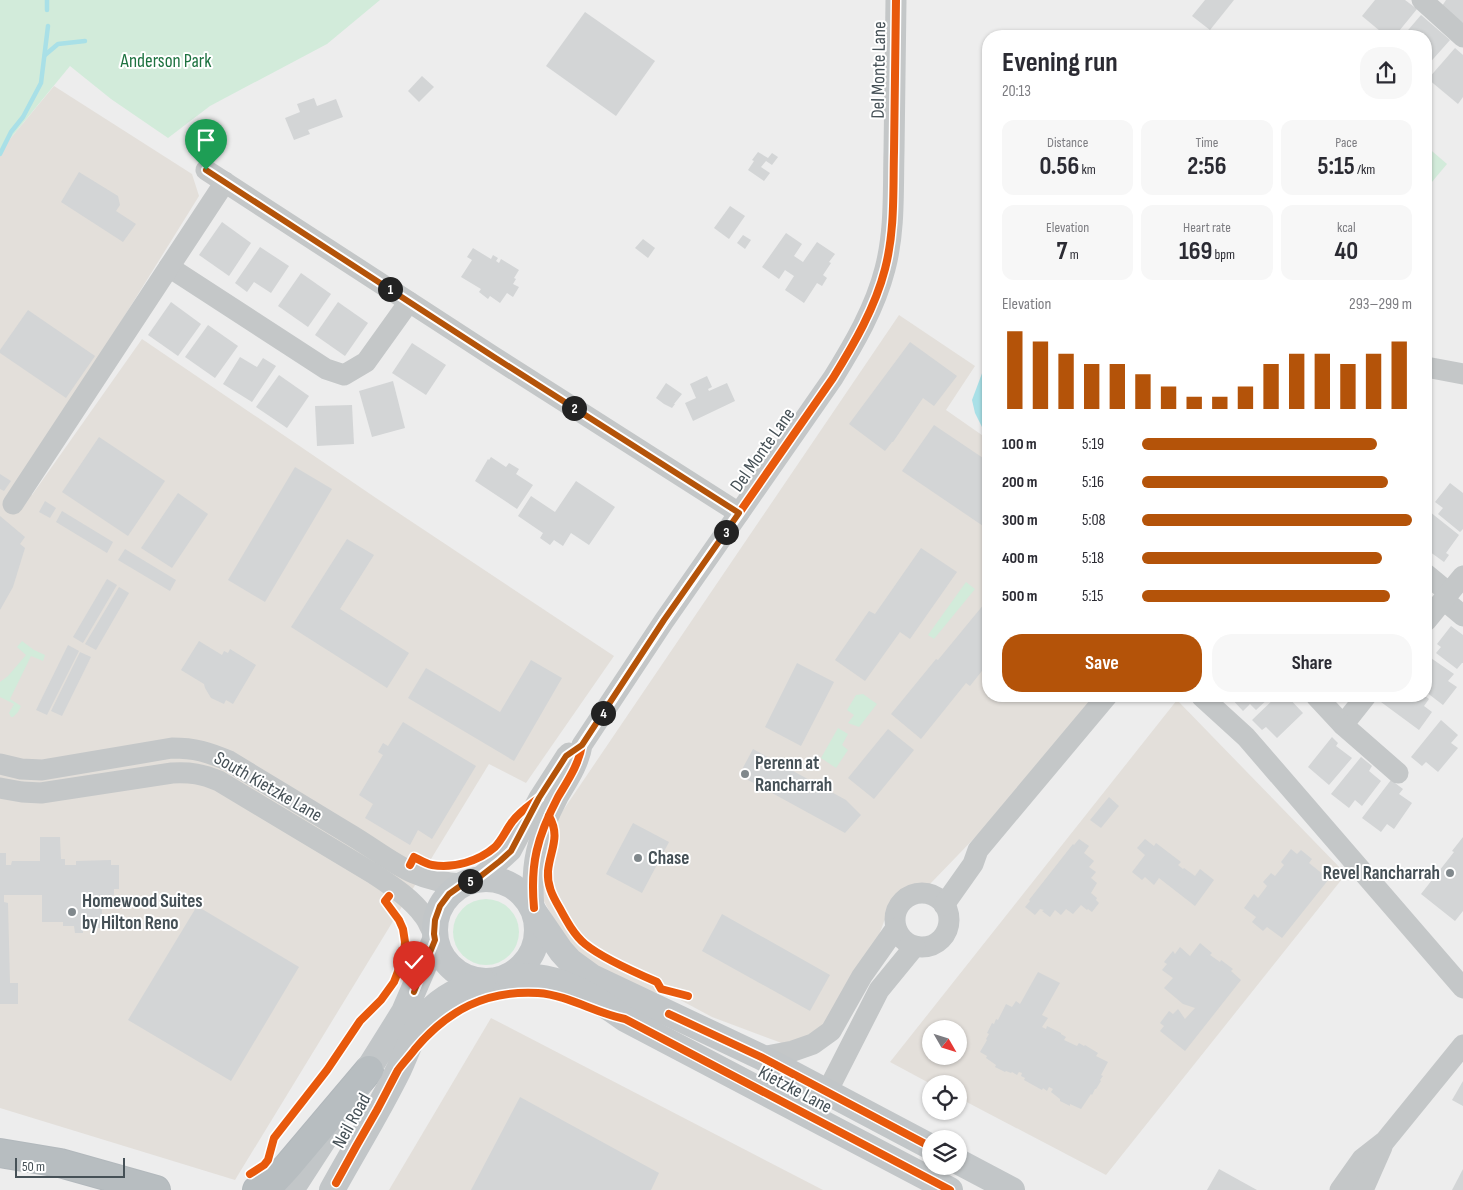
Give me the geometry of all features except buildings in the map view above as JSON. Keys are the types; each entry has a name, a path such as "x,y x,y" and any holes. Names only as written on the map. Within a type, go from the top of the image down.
{"highway":[{"path":"257,1190 275,1180 369,1070"},
{"path":"0,1153 60,1163 156,1190"}],"main road":[{"path":"495,879 508,883 523,893 534,911 537,922 537,937 532,952 522,966 508,976 493,981 476,980 460,974 446,962 434,937 435,920 440,906 449,894 470,881 495,879"},
{"name":"Kietzke Lane","path":"534,911 561,951 570,961 592,977 761,1057 922,1142"},
{"name":"Neil Road","path":"291,1190 369,1070 404,1012 434,937"},
{"name":"Kietzke Lane","path":"508,976 532,976 555,981 590,996 625,1019 950,1190"},
{"name":"Neil Road","path":"334,1188 426,1015 445,998 461,989 483,981"},
{"path":"399,1068 422,1041 449,1016 483,1000 502,995 540,993 559,997 609,1016 625,1019"},
{"path":"967,1166 1012,1190"}],"street":[{"name":"Del Monte Lane","path":"534,911 532,890 537,847 549,816 577,765 582,745 659,628 827,386 852,348 872,305 885,270 890,246 893,191 896,0"},
{"path":"1422,0 1463,37"},
{"path":"206,170 408,302 739,513"},
{"path":"14,504 224,182"},
{"path":"169,267 326,370 344,375 366,362 408,302"},
{"path":"1432,367 1462,373"},
{"path":"1432,614 1463,576"},
{"path":"1432,581 1463,616"},
{"path":"939,900 964,854 978,850 1102,702"},
{"path":"1208,702 1246,737 1463,988"},
{"path":"1322,702 1343,725 1398,773"},
{"path":"1343,725 1361,702"},
{"name":"Del Monte Lane","path":"470,881 500,861 511,851 539,798 566,756 582,745"},
{"name":"South Kietzke Lane","path":"0,764 20,769 42,770 172,748 191,748 229,761 355,837 399,867 433,881 446,883 470,881"},
{"name":"South Kietzke Lane","path":"0,788 41,793 172,773 189,772 203,775 219,781 374,874 412,902 424,916 434,937"},
{"path":"917,893 926,893 939,900 949,915 949,924 941,939 925,947 915,946 900,936 896,928 895,918 902,901 917,893"},
{"path":"761,1057 800,1049 813,1044 830,1031 862,976 896,928"},
{"path":"826,1092 879,990 915,946"},
{"path":"1340,1190 1362,1159 1385,1141 1463,1045"},
{"path":"1363,1190 1385,1141"}],"shaded area":[{"path":"54,86 192,174 199,196 109,341 15,485 32,495 142,339 376,498 614,656 526,783 489,764 235,1180 0,1108 0,151"},
{"path":"899,315 975,366 946,410 982,435 982,702 1090,702 986,826 930,884 889,908 875,946 825,1027 787,1045 712,1017 671,995 635,989 587,966 562,934 539,892 545,837"},
{"path":"1175,702 1179,702 1346,874 1106,1175 967,1102 967,1075 922,1075 922,1079 890,1062 922,1022 922,1065 968,1065 968,1020 923,1020"},
{"path":"491,1018 823,1190 389,1190"}],"green space":[{"name":"Anderson Park","path":"0,0 380,0 327,44 210,106 168,138 111,99 70,66 0,151"},
{"path":"1432,151 1447,164 1432,182"},
{"path":"966,582 975,589 934,639 928,635"},
{"path":"22,641 45,655 43,661 31,656 10,699 21,706 18,712 11,717 9,713 14,704 0,697 0,682 8,676 26,655 17,647"},
{"path":"863,694 877,704 859,727 848,723 854,715 847,710 856,695"},
{"path":"838,728 848,734 842,745 848,750 836,768 821,758"},
{"path":"480,899 492,899 504,904 514,914 519,926 517,945 504,960 492,965 480,965 468,960 458,950 453,938 453,926 458,914 468,904"}],"water":[{"path":"982,373 982,427 975,413 972,400"}],"waterway":[{"path":"47,0 47,10"},
{"path":"0,154 41,83 48,26"},
{"path":"45,55 58,44 85,41"}],"cycle path":[{"path":"534,908 534,864 540,838 551,811 576,765 582,745 664,621 833,378 856,339 876,298 885,269 892,226 896,0"},
{"path":"410,865 414,857 428,864 440,866 457,865 474,860 495,847 515,818 539,798"},
{"path":"549,816 554,831 554,844 548,871 549,885 554,898 574,932 600,955 657,982 661,989 688,996"},
{"path":"250,1174 268,1160 274,1138 327,1070 360,1021 381,1000 394,982 404,956 405,942 399,920 385,901 389,896"},
{"path":"336,1183 398,1070 428,1035 441,1023 469,1005 501,995 538,993 560,997 625,1019 950,1190"},
{"path":"669,1014 761,1057 922,1142"}],"place":[{"name":"Perenn at Rancharrah","path":"745,774"},
{"name":"Chase","path":"638,858"},
{"name":"Revel Rancharrah","path":"1450,873"},
{"name":"Homewood Suites by Hilton Reno","path":"72,912"}],"route":[{"path":"206,170 739,513 664,620 582,745 566,756 539,798 511,851 477,879 463,884 449,894 440,906 435,920 435,940 414,992"}]}
